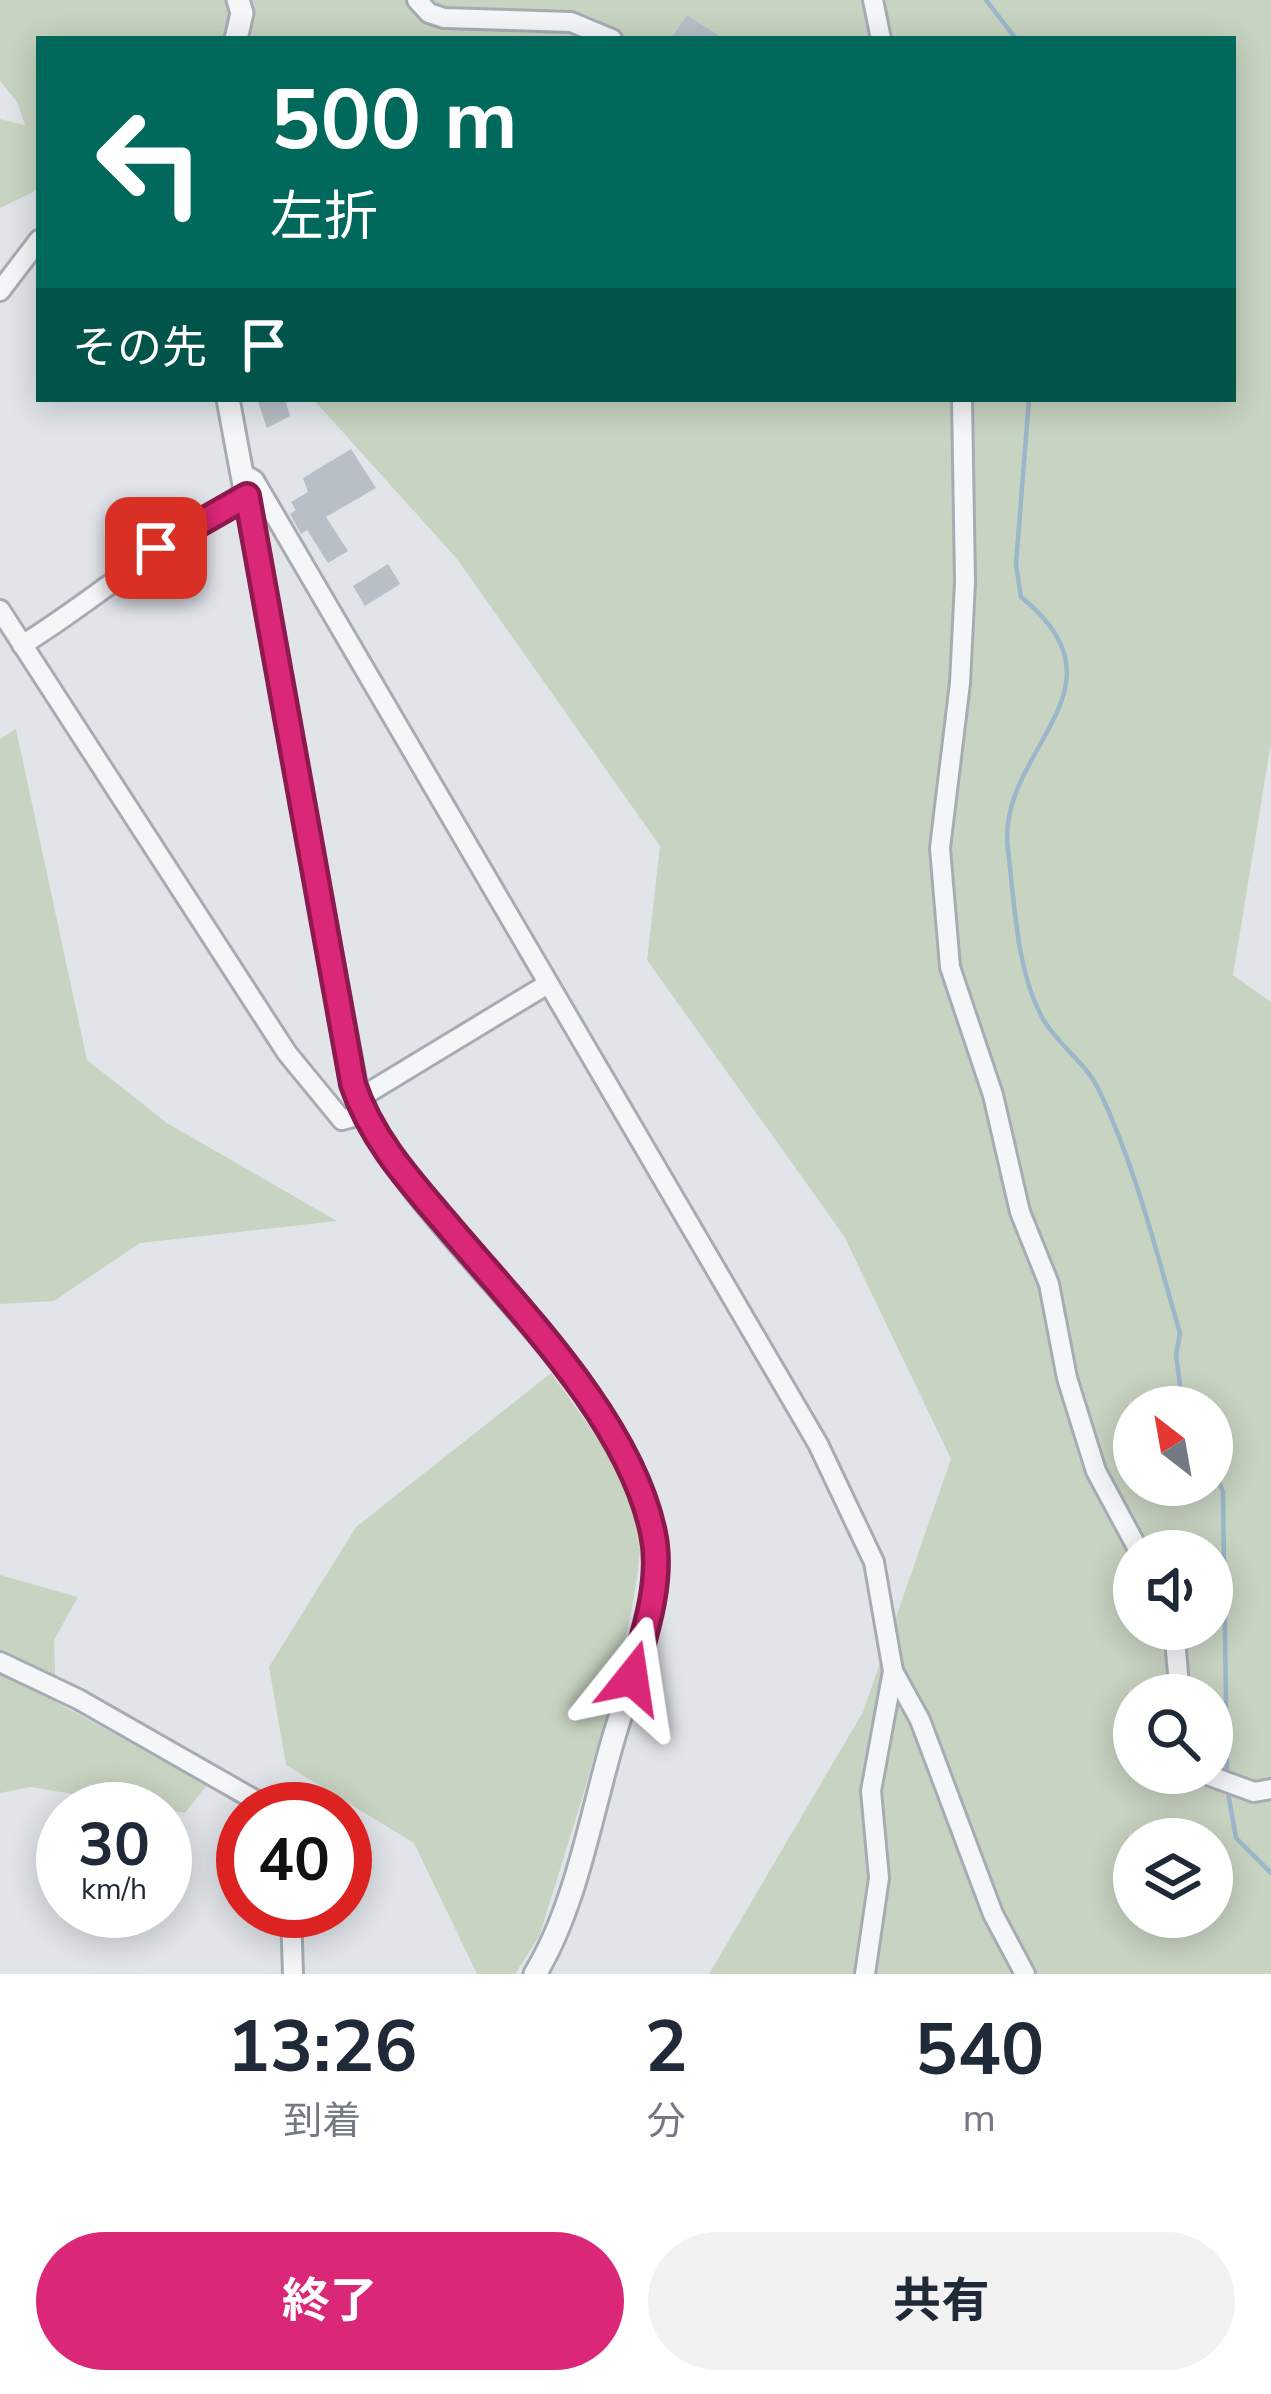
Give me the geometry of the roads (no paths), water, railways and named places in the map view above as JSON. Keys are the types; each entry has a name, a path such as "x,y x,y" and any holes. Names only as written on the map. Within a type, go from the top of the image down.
{"street":[{"path":"236,36 238,0"},
{"path":"417,0 429,13 444,18 571,22 605,36"},
{"path":"874,0 880,36"},
{"path":"0,290 36,244"},
{"path":"229,402 361,1107 406,1177 598,1413 633,1477 653,1533 656,1558 645,1632 563,1908 535,1974"},
{"path":"962,402 964,602 940,848 950,967 993,1095 1020,1212 1048,1285 1066,1378 1096,1472 1128,1530"},
{"path":"22,646 88,604 101,586 254,481 818,1444 874,1562 893,1671 920,1720 993,1914 1025,1974"},
{"path":"0,610 286,1053 342,1120 546,985"},
{"path":"0,1662 78,1699 223,1782"},
{"path":"865,1974 879,1879 872,1790 893,1671"},
{"path":"1233,1786 1271,1790"},
{"path":"291,1938 292,1974"}],"waterway":[{"path":"986,0 1014,36"},
{"path":"1029,402 1016,564 1021,597 1053,630 1066,662 1064,691 1010,814 1008,850 1018,937 1027,980 1043,1019 1093,1080 1135,1180 1180,1333 1176,1355 1180,1386"},
{"path":"1223,1506 1226,1674"},
{"path":"1228,1794 1236,1838 1271,1873"}]}
